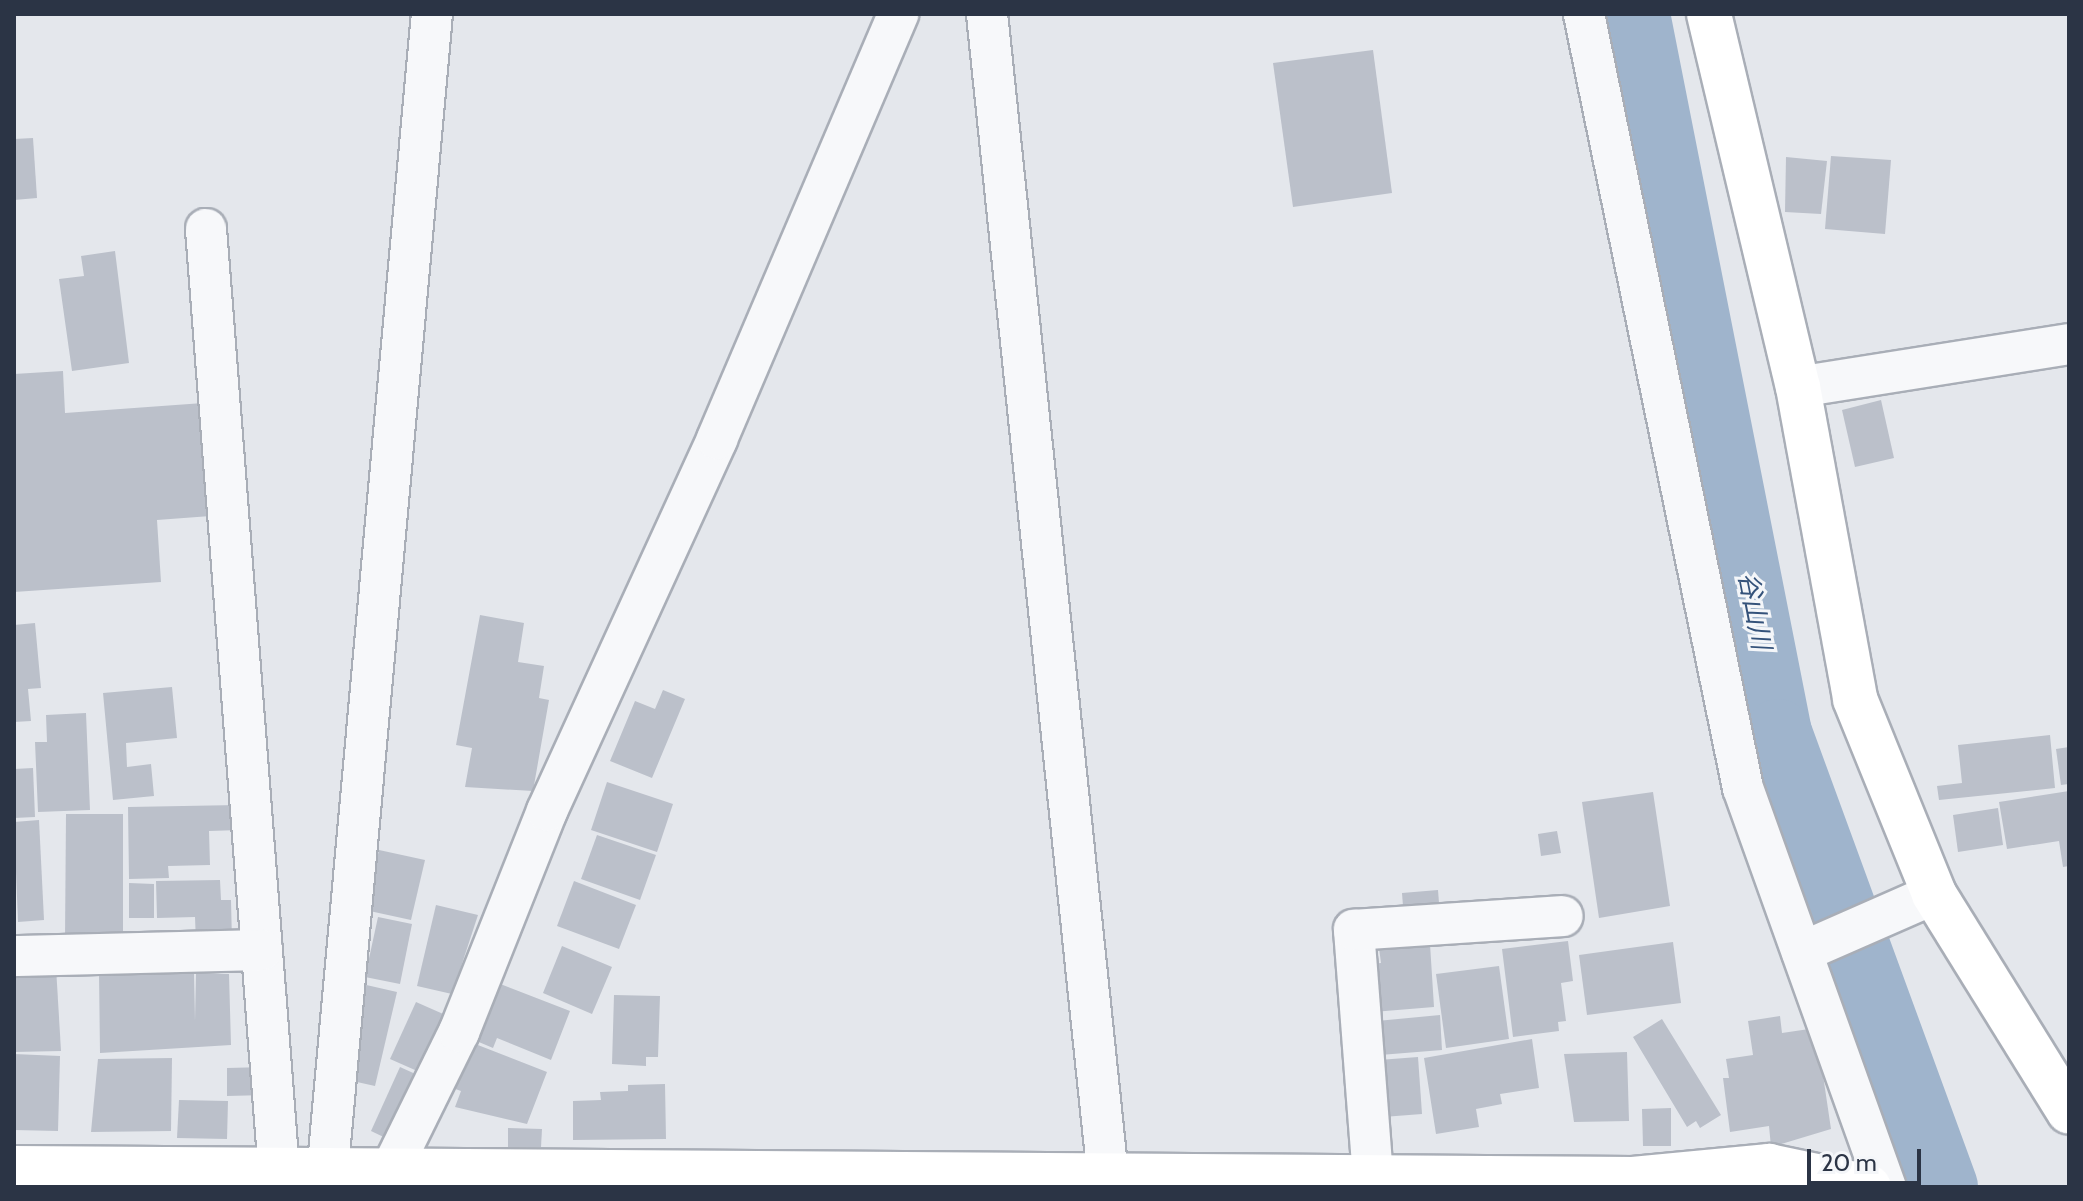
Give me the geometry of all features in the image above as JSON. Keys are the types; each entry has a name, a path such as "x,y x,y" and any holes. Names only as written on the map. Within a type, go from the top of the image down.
{"street":[{"path":"327,1179 432,14"},
{"path":"390,1172 459,1032 547,811 717,439 898,14"},
{"path":"987,14 1108,1176"},
{"path":"1584,14 1743,788 1804,951 1886,1187"},
{"path":"1709,14 1798,387 1855,699 1933,895 2069,1112"},
{"path":"206,229 279,1171"},
{"path":"1798,387 2069,344"},
{"path":"1804,951 1933,895"},
{"path":"1373,1177 1354,930 1563,916"},
{"path":"14,956 262,950"},
{"path":"14,1168 279,1171 327,1179 390,1172 1633,1179 1769,1166 1869,1187"}],"building":[{"path":"1373,50 1392,193 1293,207 1273,63"},
{"path":"33,138 37,198 14,200 14,139"},
{"path":"1831,156 1891,160 1885,234 1825,229"},
{"path":"1786,157 1827,161 1821,214 1785,212"},
{"path":"115,251 129,363 72,371 59,279 84,276 81,256"},
{"path":"63,371 65,413 217,402 224,515 157,520 161,582 14,592 14,374"},
{"path":"1881,400 1894,458 1855,467 1842,410"},
{"path":"480,615 524,623 518,662 544,666 539,698 549,700 533,791 465,787 472,748 456,745"},
{"path":"35,623 41,688 28,689 31,721 14,722 14,625"},
{"path":"172,687 177,738 126,743 127,767 151,764 154,796 113,800 103,693"},
{"path":"663,690 685,699 652,778 610,761 635,701 655,709"},
{"path":"86,713 90,810 38,812 35,742 47,742 46,715"},
{"path":"2050,735 2055,788 1939,800 1937,786 1962,783 1958,745"},
{"path":"2069,747 2069,784 2061,785 2056,749"},
{"path":"33,768 35,817 14,818 14,769"},
{"path":"607,782 673,804 657,852 591,830"},
{"path":"2069,791 2069,866 2063,867 2059,841 2007,849 1999,802"},
{"path":"1653,792 1670,906 1599,918 1582,802"},
{"path":"238,805 240,830 209,831 210,865 168,866 169,878 129,879 128,807"},
{"path":"1998,808 2003,845 1958,852 1953,815"},
{"path":"66,814 123,814 123,939 65,939"},
{"path":"39,820 44,920 18,922 14,822"},
{"path":"1557,831 1561,853 1541,856 1538,834"},
{"path":"597,835 656,855 640,900 581,879"},
{"path":"379,850 425,860 411,920 365,910"},
{"path":"220,880 221,900 231,900 232,942 196,943 195,917 157,918 156,881"},
{"path":"574,881 636,905 619,949 557,926"},
{"path":"129,883 154,884 154,918 129,918"},
{"path":"1438,890 1440,916 1404,919 1402,893"},
{"path":"436,905 478,915 452,994 417,986"},
{"path":"378,917 412,924 400,984 365,977"},
{"path":"1568,941 1573,981 1561,983 1566,1021 1558,1022 1559,1031 1513,1037 1502,949"},
{"path":"1673,942 1681,1003 1587,1015 1579,955"},
{"path":"1430,944 1434,1007 1373,1012 1369,964 1381,963 1379,948"},
{"path":"562,946 612,967 592,1014 543,993"},
{"path":"1499,966 1509,1039 1446,1048 1436,974"},
{"path":"56,967 61,1051 14,1052 14,968"},
{"path":"194,972 195,1021 196,973 229,974 231,1045 100,1053 99,973"},
{"path":"490,980 570,1011 551,1060 497,1038 493,1048 467,1037"},
{"path":"362,984 397,992 375,1086 348,1080"},
{"path":"614,995 660,996 658,1057 646,1057 646,1066 612,1064"},
{"path":"416,1002 450,1017 424,1074 390,1059"},
{"path":"1440,1015 1442,1050 1380,1055 1377,1021"},
{"path":"1780,1016 1782,1033 1816,1028 1831,1129 1771,1147 1769,1126 1730,1132 1723,1078 1729,1078 1726,1059 1753,1055 1748,1021"},
{"path":"1662,1019 1721,1115 1700,1128 1696,1121 1687,1127 1633,1037"},
{"path":"1532,1039 1539,1088 1500,1094 1502,1104 1476,1109 1479,1127 1436,1134 1424,1058"},
{"path":"465,1040 547,1072 527,1124 455,1107 461,1091 447,1086"},
{"path":"1627,1052 1629,1121 1574,1122 1564,1054"},
{"path":"14,1054 60,1056 58,1131 14,1130"},
{"path":"1418,1057 1422,1114 1383,1117 1379,1060"},
{"path":"172,1058 171,1131 91,1132 98,1059"},
{"path":"262,1067 263,1095 227,1096 227,1068"},
{"path":"400,1067 422,1077 392,1141 371,1131"},
{"path":"665,1084 666,1139 573,1140 573,1101 601,1100 600,1092 628,1091 628,1085"},
{"path":"179,1100 228,1101 227,1139 177,1138"},
{"path":"1671,1108 1671,1146 1643,1146 1642,1109"},
{"path":"508,1128 542,1129 541,1147 508,1147"}],"waterway":[{"name":"谷山川","path":"1636,14 1778,733 1944,1187"}]}
